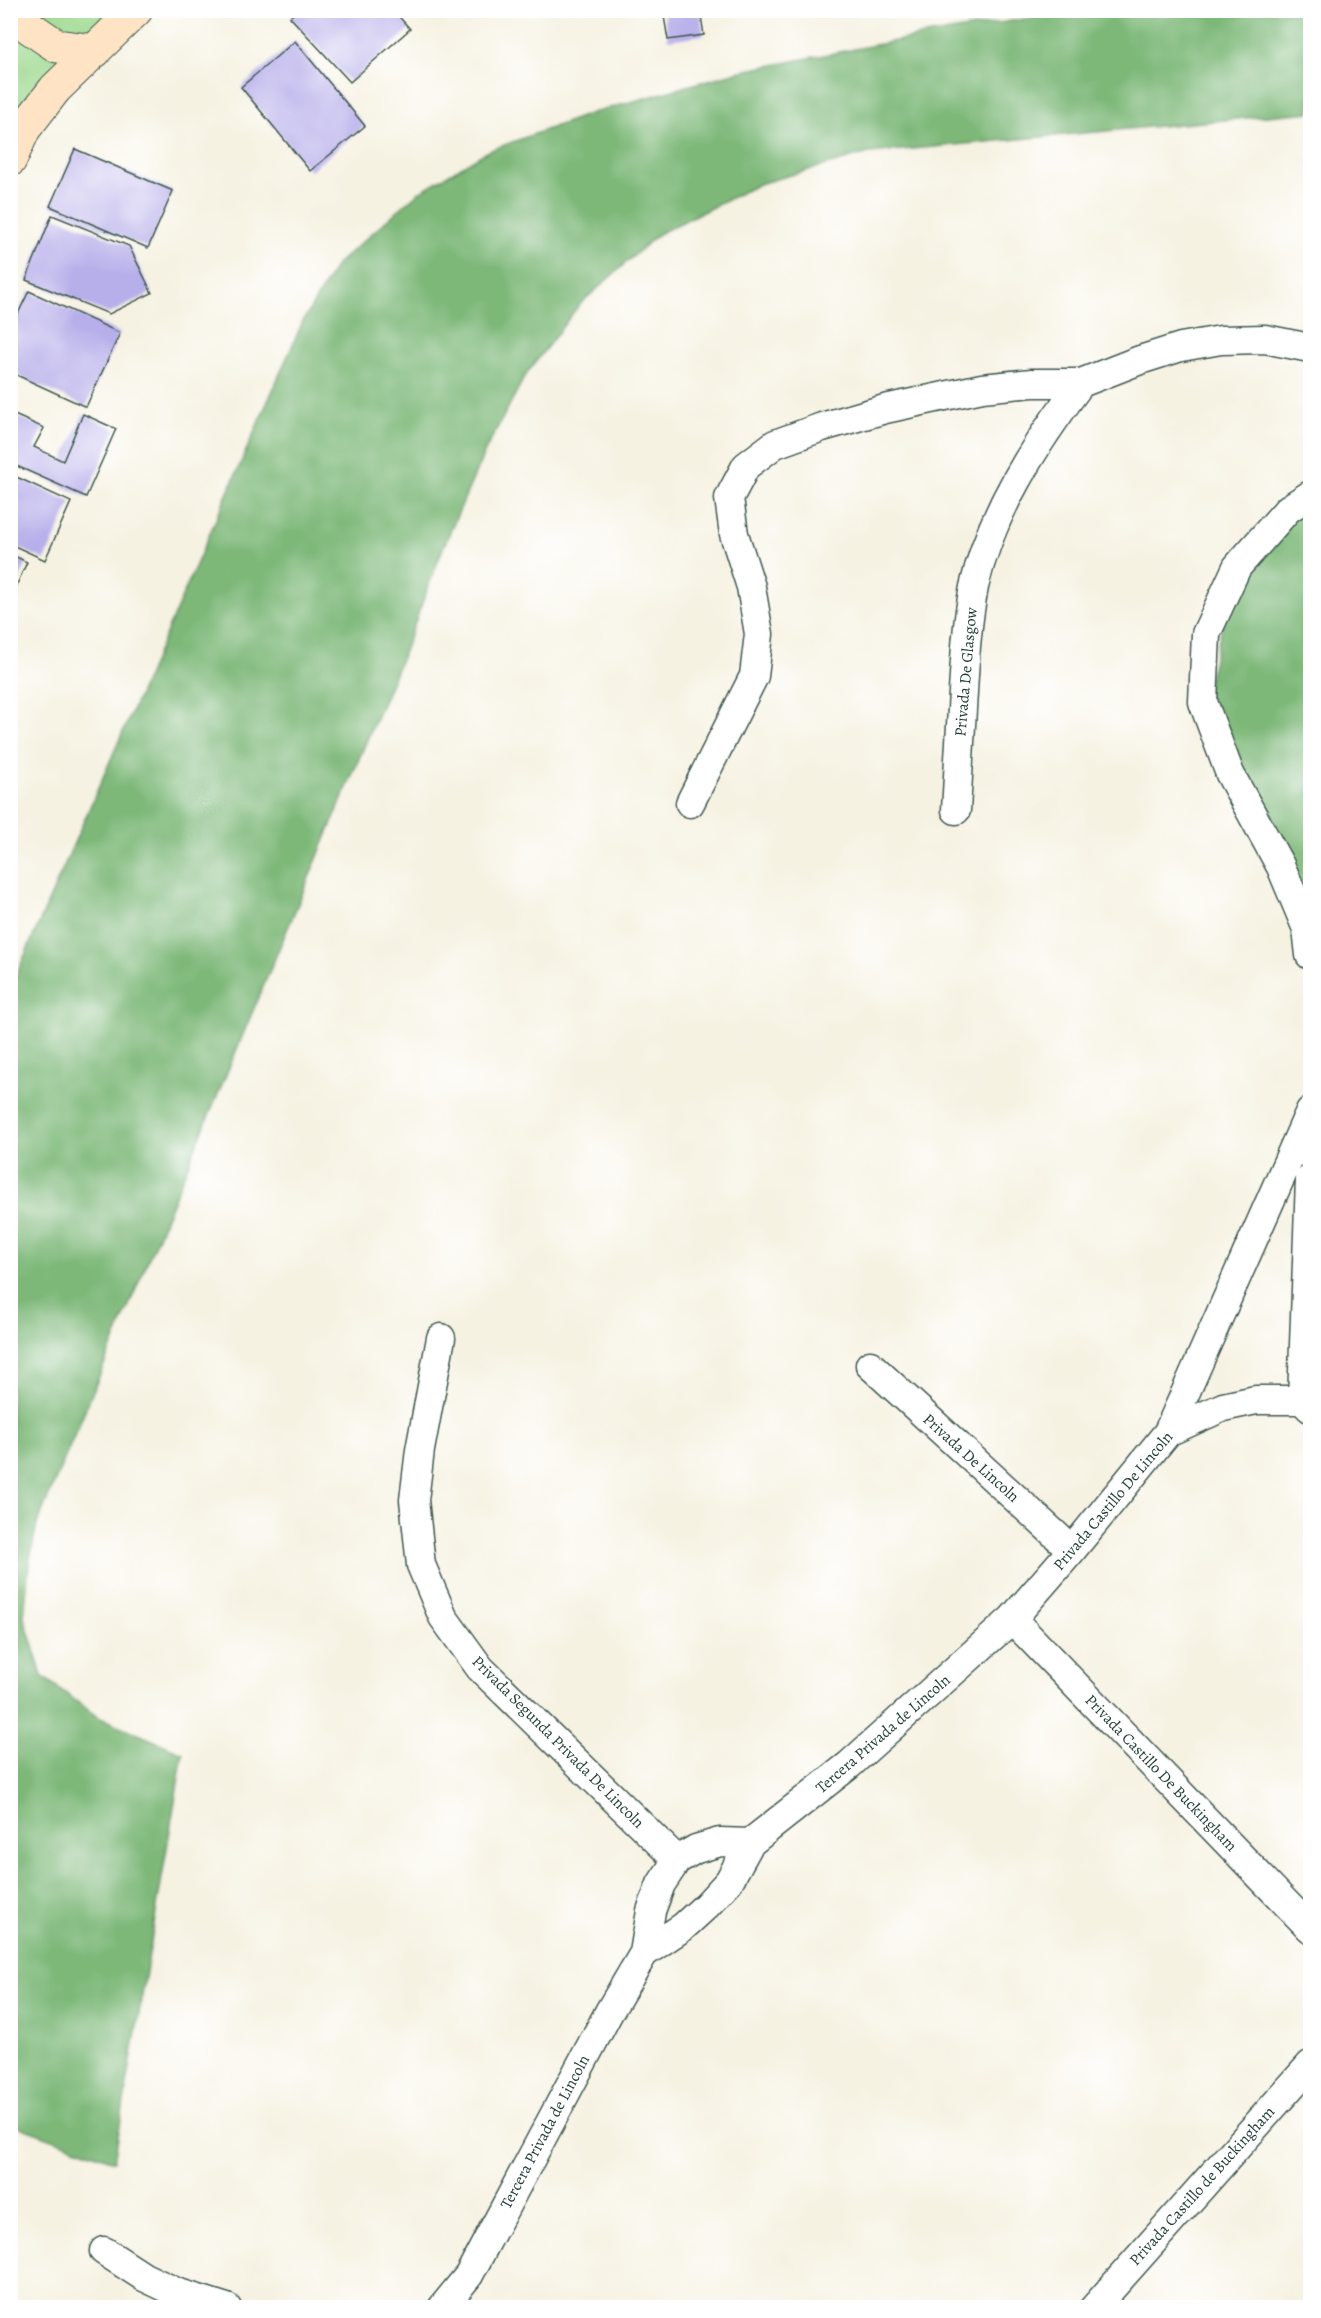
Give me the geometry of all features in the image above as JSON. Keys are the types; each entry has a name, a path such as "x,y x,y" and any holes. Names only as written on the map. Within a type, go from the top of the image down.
{"street":[{"path":"20,10 29,27 57,46 95,51"},
{"path":"10,160 24,129 55,89 136,10"},
{"path":"690,803 754,676 759,634 751,587 734,534 729,498 746,466 775,444 822,427 885,409 982,388 1032,383 1081,383 1181,347 1221,340 1265,339 1311,348"},
{"name":"Privada De Glasgow","path":"956,810 966,639 975,586 992,534 1019,476 1046,429 1081,383"},
{"path":"1311,495 1288,509 1237,567 1206,634 1203,702 1230,774 1281,867 1307,929 1311,955"},
{"path":"1168,1432 1311,1111"},
{"path":"1306,1404 1311,1179"},
{"name":"Privada Segunda Privada De Lincoln","path":"441,1338 420,1450 414,1500 421,1565 443,1617 480,1668 677,1860"},
{"name":"Privada De Lincoln","path":"870,1365 1072,1550"},
{"name":"Privada Castillo De Lincoln","path":"1012,1619 1072,1550 1168,1432 1223,1407 1256,1400 1306,1404"},
{"name":"Tercera Privada de Lincoln","path":"644,1953 683,1927 707,1905 729,1881 750,1843 849,1765 1012,1619"},
{"name":"Privada Castillo De Buckingham","path":"1012,1619 1311,1928"},
{"path":"677,1860 696,1850 720,1842 750,1843"},
{"name":"Tercera Privada de Lincoln","path":"442,2307 469,2275 609,2012 644,1953 651,1911 661,1884 677,1860"},
{"name":"Privada Castillo de Buckingham","path":"1094,2307 1311,2065"},
{"path":"104,2252 154,2282 176,2292 227,2307"}],"green space":[{"path":"11,11 136,11 11,160"},
{"path":"1072,11 1310,11 1310,112 869,153 759,184 658,234 579,305 525,376 485,451 443,548 401,659 37,1524 29,1564 24,1617 42,1676 98,1717 183,1753 114,2161 11,2124 11,987 303,321 337,264 419,192 488,151 592,113 737,72 926,35"},
{"path":"1310,495 1310,955 1203,702 1237,567"}],"building":[{"path":"297,10 393,10 410,29 350,82 290,17"},
{"path":"663,10 700,10 704,35 668,40"},
{"path":"295,41 365,126 310,171 241,87"},
{"path":"75,149 173,191 148,248 50,206"},
{"path":"52,215 129,246 152,293 109,314 26,280"},
{"path":"29,291 120,333 86,407 10,372 10,330"},
{"path":"10,413 44,428 34,447 63,461 83,414 116,429 86,497 10,463"},
{"path":"10,474 71,502 45,560 10,544"},
{"path":"10,554 27,562 10,600"}]}
